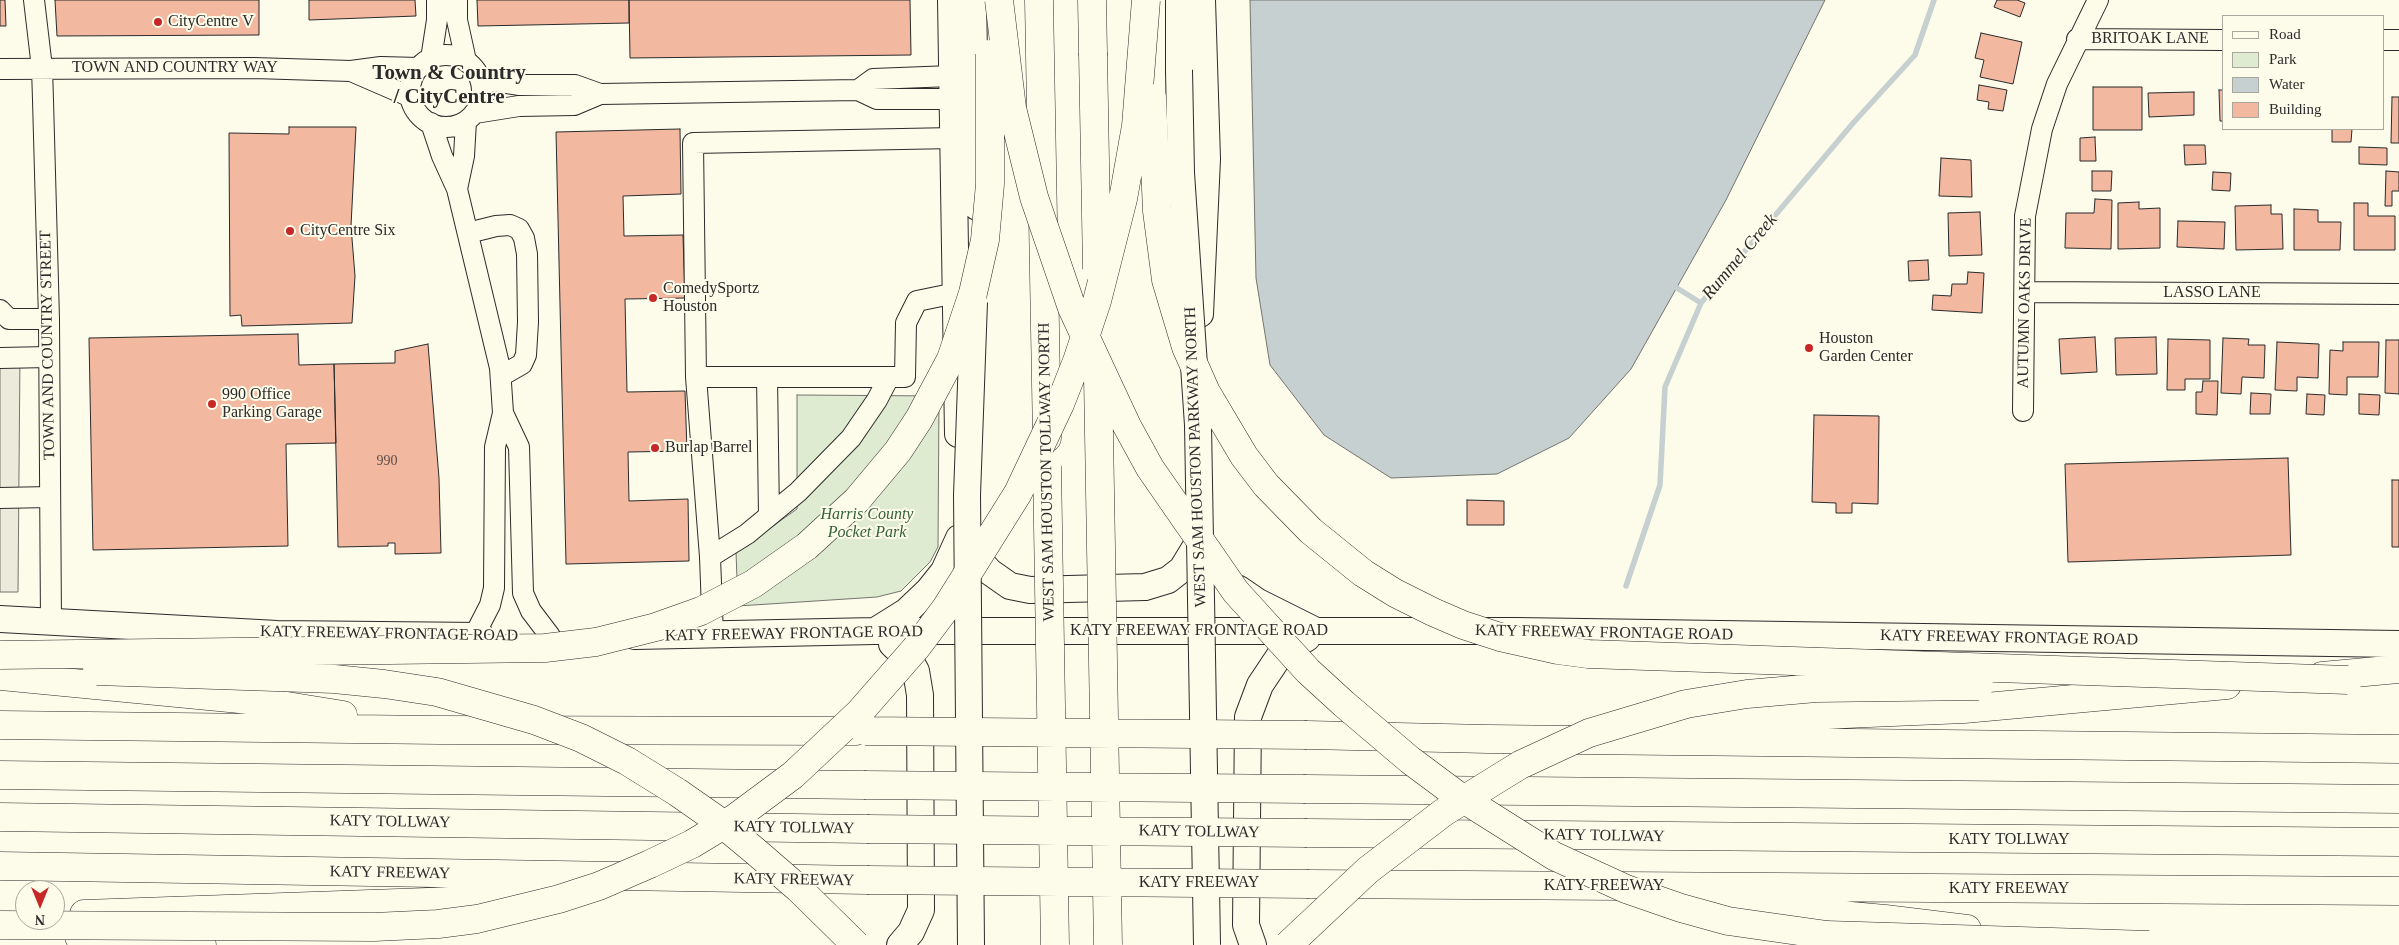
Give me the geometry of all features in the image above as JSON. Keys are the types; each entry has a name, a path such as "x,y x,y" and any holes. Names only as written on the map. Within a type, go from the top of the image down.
{"highway":[{"path":"0,655 545,648 596,642 656,627 701,611 760,580 807,546 857,500 898,451 914,427 951,359 980,270 988,210 990,128 989,0"},
{"path":"999,0 1012,108 1039,214 1075,316 1132,434 1164,490 1236,592 1308,671 1410,760 1457,796 1554,856 1626,890 1728,921 1780,930 1835,936 2149,945"},
{"name":"WEST SAM HOUSTON TOLLWAY NORTH","path":"1039,0 1055,945"},
{"path":"1092,0 1108,945"},
{"path":"1147,0 1156,211 1166,280 1186,347 1206,392 1224,424 1244,456 1266,485 1311,531 1338,554 1396,593 1463,625 1500,637 1558,650 1588,654 2399,681"},
{"path":"0,925 374,927 438,924 477,919 559,899 599,886 650,864 692,844 735,818 793,775 859,713 916,648 946,608 1018,492 1060,404 1090,324 1119,219 1136,126 1147,0"},
{"path":"0,668 334,679 437,692 487,705 580,738 627,761 677,792 720,822 755,851 799,889 856,945"},
{"path":"1488,739 1750,718 1964,709 2399,669"},
{"path":"0,676 250,700 439,730"},
{"path":"1288,945 1368,870 1444,812 1485,785 1520,765 1589,733 1686,704 1747,694 1816,688 2348,680"},
{"path":"0,725 439,730 1307,735 1488,739 2399,749"},
{"path":"0,775 2399,799"},
{"name":"KATY TOLLWAY","path":"0,816 867,829 2399,842"},
{"name":"KATY FREEWAY","path":"0,866 742,879 2399,891"},
{"path":"65,915 456,901 742,879"},
{"path":"1535,886 1885,919 2093,945"},
{"path":"0,917 15,916"},
{"path":"0,932 202,945"}],"main road":[{"path":"951,0 964,945"},
{"path":"971,945 967,495 977,214 973,0"},
{"name":"WEST SAM HOUSTON PARKWAY NORTH","path":"1179,0 1182,173 1198,425 1206,945"},
{"path":"1201,945 1193,631 1199,367 1207,159 1202,0"},
{"path":"959,538 990,572 1010,586 1030,590 1144,587 1168,580 1182,569 1196,546"},
{"path":"900,945 911,932 921,910 919,683 911,662 875,631 907,610 928,591 944,571 959,538"},
{"path":"1196,546 1224,579 1258,602 1318,631"},
{"name":"KATY FREEWAY FRONTAGE ROAD","path":"0,619 277,634 713,636 875,631 1556,632 2399,644"},
{"path":"1254,945 1246,925 1248,716 1260,685 1280,655 1318,631"}],"street":[{"name":"TOWN AND COUNTRY STREET","path":"34,0 42,68 48,319 51,622"},
{"path":"425,64 437,20 437,0"},
{"path":"456,0 457,20 466,61"},
{"name":"AUTUMN OAKS DRIVE","path":"2023,410 2025,216 2042,129 2057,84 2077,39 2098,0"},
{"name":"BRITOAK LANE","path":"2077,39 2222,40"},
{"path":"2384,40 2399,40"},
{"path":"457,189 470,117 480,103 483,91 480,79 474,68 466,61 446,55 425,64 413,77 411,97 421,116 431,124 448,126 470,117 519,106 574,105 600,94"},
{"name":"TOWN AND COUNTRY WAY","path":"0,69 350,71 425,64"},
{"name":"TOWN AND COUNTRY WAY","path":"350,71 411,97"},
{"path":"480,79 520,85 575,85 600,94 858,90 873,79 952,87"},
{"path":"431,124 442,156 457,189 501,376 503,413 495,448 494,588 490,605 474,636"},
{"path":"713,636 710,557 696,377 694,143 954,138"},
{"path":"468,233 496,226 510,225 519,228 524,238 527,254 526,355 522,364 501,376"},
{"path":"696,377 905,377 906,323 917,301 956,292"},
{"name":"LASSO LANE","path":"2025,292 2399,294"},
{"path":"0,310 10,319 48,319"},
{"path":"0,358 48,357"},
{"path":"767,377 769,516"},
{"path":"710,557 747,534 798,492 851,438 877,400 889,377"},
{"path":"503,413 519,447 523,593 531,611 550,636"},
{"path":"0,498 50,497"}],"green space":[{"name":"Harris County Pocket Park","path":"797,395 939,396 938,547 930,562 901,591 877,597 738,606 736,552 797,509"}],"shaded area":[{"path":"0,353 20,353 18,592 0,592"}],"water":[{"path":"1250,0 1825,0 1726,200 1631,369 1569,438 1497,474 1391,478 1324,435 1270,365 1256,278"}],"building":[{"path":"0,0 5,0 6,26 0,26"},
{"name":"CityCentre V","path":"55,0 259,0 259,35 57,36"},
{"path":"309,0 415,0 416,16 309,20"},
{"path":"477,0 629,0 629,23 478,26"},
{"path":"629,0 910,0 911,55 630,58"},
{"path":"1997,0 2017,0 2025,3 2020,17 1994,7"},
{"path":"1981,33 2022,42 2013,84 1980,77 1984,60 1975,58"},
{"path":"1979,85 2007,90 2003,111 1988,109 1989,102 1977,100"},
{"path":"2093,87 2142,87 2142,130 2093,130"},
{"path":"2219,90 2222,90 2222,121 2220,121"},
{"path":"2194,92 2194,115 2149,117 2148,93"},
{"path":"2392,97 2399,97 2399,143 2391,143"},
{"name":"CityCentre Six","path":"289,127 356,127 351,226 355,276 352,323 242,326 241,315 230,316 229,133 289,134"},
{"path":"680,129 681,194 623,196 624,236 683,235 685,298 625,299 627,392 685,391 687,451 628,452 629,501 688,499 689,561 566,564 556,132"},
{"path":"2332,130 2352,130 2351,142 2332,142"},
{"path":"2095,137 2096,161 2080,161 2080,138"},
{"path":"2184,145 2205,145 2206,164 2185,165"},
{"path":"2359,147 2387,148 2387,165 2359,164"},
{"path":"1941,158 1971,160 1972,197 1939,196"},
{"path":"2092,171 2112,171 2111,191 2092,191"},
{"path":"2386,171 2399,172 2399,191 2392,191 2392,206 2385,206"},
{"path":"2213,172 2231,173 2230,191 2212,190"},
{"path":"2095,199 2112,200 2111,249 2065,248 2066,213 2094,213"},
{"path":"2139,202 2139,209 2160,208 2160,248 2118,249 2118,203"},
{"path":"2354,203 2368,203 2368,216 2395,216 2395,250 2354,250"},
{"path":"2271,205 2271,214 2282,214 2283,249 2236,250 2235,206"},
{"path":"2294,209 2318,210 2318,222 2341,222 2340,250 2294,250"},
{"path":"1980,212 1982,255 1949,256 1948,213"},
{"path":"2178,221 2225,222 2224,249 2177,247"},
{"path":"1928,260 1929,280 1909,281 1908,261"},
{"path":"1968,272 1984,273 1982,313 1932,310 1933,295 1951,296 1952,284 1967,284"},
{"name":"990 Office Parking Garage","path":"298,334 299,365 334,364 336,443 286,444 288,546 93,550 89,338"},
{"path":"2095,337 2097,372 2061,374 2059,339"},
{"path":"2156,337 2157,374 2116,375 2115,338"},
{"path":"2223,338 2249,339 2248,345 2265,345 2264,378 2242,377 2241,394 2221,393"},
{"path":"2168,339 2210,340 2210,379 2185,379 2185,390 2167,390"},
{"path":"2386,340 2399,340 2399,394 2385,393"},
{"path":"2277,342 2319,344 2318,378 2297,377 2297,391 2275,390"},
{"path":"2343,342 2379,342 2378,377 2347,377 2347,395 2329,394 2330,350 2343,351"},
{"path":"428,344 439,478 441,553 395,554 395,543 388,543 388,546 338,547 334,364 395,363 395,351"},
{"path":"2203,381 2218,381 2217,415 2196,414 2196,392 2202,392"},
{"path":"2251,393 2271,394 2270,414 2250,414"},
{"path":"2307,394 2325,395 2324,415 2306,414"},
{"path":"2359,394 2380,395 2379,415 2359,414"},
{"path":"1814,415 1879,416 1878,504 1852,503 1852,513 1836,513 1836,503 1812,502"},
{"path":"2288,458 2291,555 2068,562 2065,464"},
{"path":"2392,480 2399,480 2399,547 2392,547"},
{"path":"1467,500 1504,501 1504,525 1467,525"}],"waterway":[{"name":"Rummel Creek","path":"1626,586 1660,485 1665,387 1701,303 1854,122 1915,55 1934,0"},
{"path":"1677,288 1701,303"}],"place":[{"name":"CityCentre V","path":"158,22"},
{"name":"CityCentre Six","path":"290,231"},
{"name":"ComedySportz Houston","path":"653,298"},
{"name":"Houston Garden Center","path":"1809,348"},
{"name":"990 Office Parking Garage","path":"212,404"},
{"name":"Burlap Barrel","path":"655,448"}],"district":[{"name":"Town & Country / CityCentre","path":"449,86"}]}
